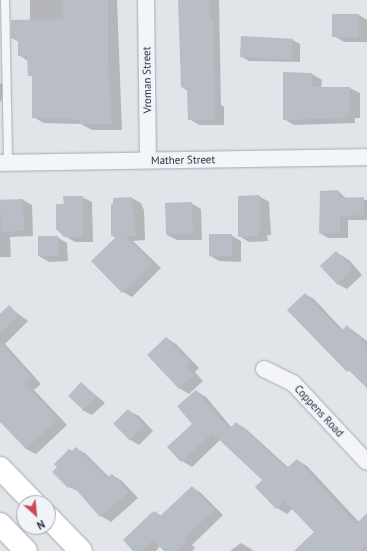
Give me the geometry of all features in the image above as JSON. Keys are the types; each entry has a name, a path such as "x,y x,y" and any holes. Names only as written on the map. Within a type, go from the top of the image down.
{"main road":[{"path":"0,468 26,495"},
{"path":"0,524 26,551"},
{"path":"56,525 82,551"}],"street":[{"name":"Vroman Street","path":"146,0 148,160"},
{"name":"Mather Street","path":"4,162 367,157"},
{"name":"Coppens Road","path":"264,369 293,383 367,462"}],"lane":[{"path":"4,162 5,0"}],"building":[{"path":"63,0 108,0 108,67 112,124 80,124 80,120 74,120 74,118 32,118 32,75 28,76 27,56 18,56 18,38 11,38 11,20 63,19"},
{"path":"178,0 209,0 210,21 213,21 215,120 188,120 187,88 181,87"},
{"path":"332,14 359,14 359,37 332,37"},
{"path":"241,36 293,39 292,60 240,57"},
{"path":"283,72 312,73 312,87 350,87 350,113 345,113 345,118 283,120"},
{"path":"338,190 339,198 364,197 364,215 340,216 340,233 319,233 320,191"},
{"path":"259,195 261,230 258,230 258,236 238,237 238,196"},
{"path":"63,196 83,196 83,237 64,237 56,229 56,204 64,204"},
{"path":"132,197 136,236 125,236 152,263 122,293 91,261 117,236 111,236 111,204 113,204 113,198"},
{"path":"23,199 24,231 1,232 0,200"},
{"path":"192,202 193,234 166,235 165,203"},
{"path":"209,234 232,234 232,256 209,256"},
{"path":"38,236 58,236 58,256 38,256"},
{"path":"336,251 353,269 337,284 320,266"},
{"path":"305,293 341,331 347,325 367,346 367,388 350,370 347,372 287,310"},
{"path":"9,305 19,315 0,334 0,314"},
{"path":"166,337 190,362 186,366 194,375 179,389 147,355"},
{"path":"0,342 32,378 25,384 58,419 26,449 0,422"},
{"path":"81,382 96,396 83,410 68,396"},
{"path":"196,390 229,429 236,422 287,468 297,459 356,524 367,513 367,544 360,551 294,551 314,532 284,501 276,509 255,487 262,480 212,433 181,462 167,447 192,424 177,406"},
{"path":"128,409 144,425 129,440 113,424"},
{"path":"76,447 107,478 112,474 129,492 100,517 72,485 68,488 52,472 57,467 54,464 69,449 72,451"},
{"path":"192,486 214,510 183,539 186,542 177,551 164,551 153,540 141,551 133,551 123,540 150,514 155,511 160,516"}]}
